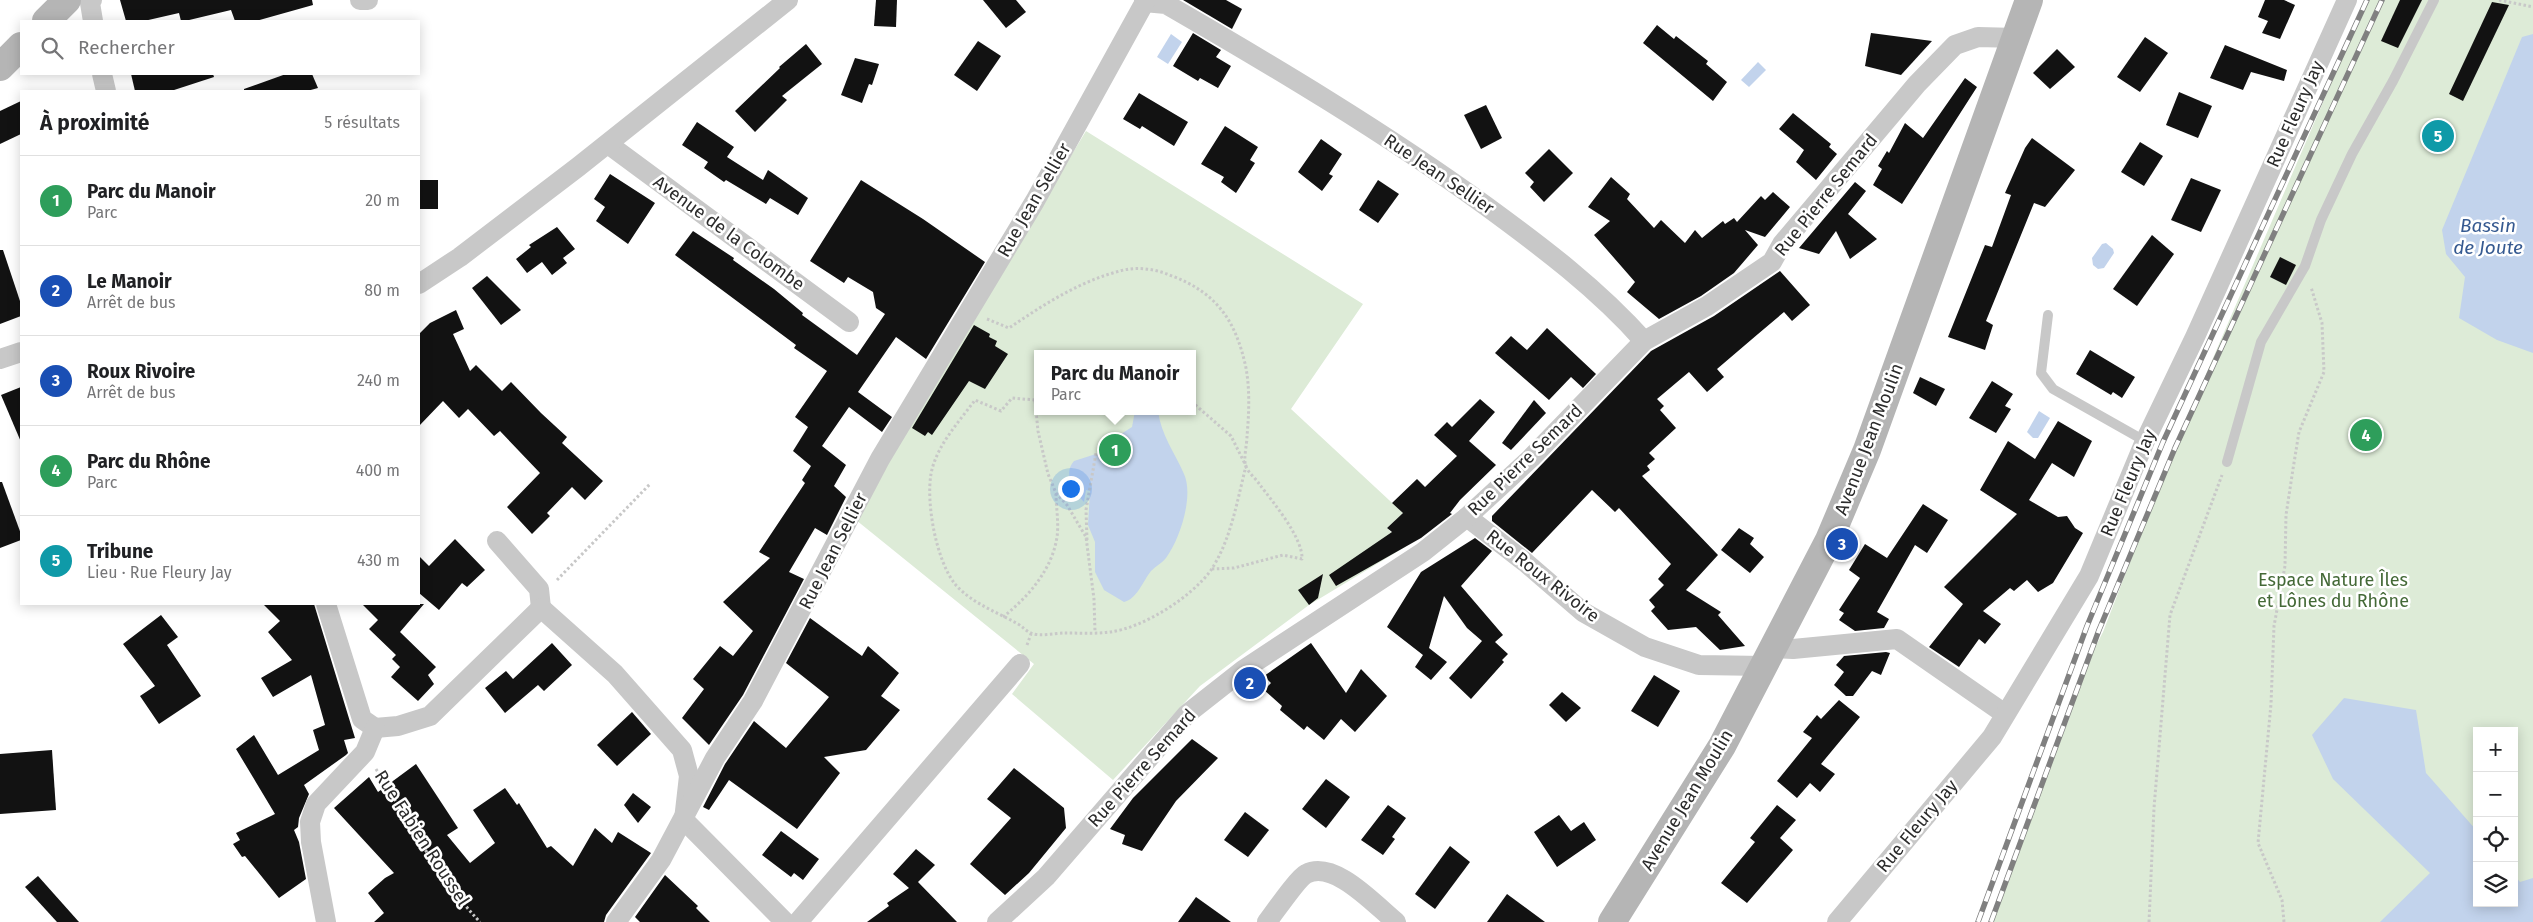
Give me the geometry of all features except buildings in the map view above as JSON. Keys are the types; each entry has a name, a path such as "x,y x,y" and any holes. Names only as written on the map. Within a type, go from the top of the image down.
{"main road":[{"path":"47,20 67,0"},
{"path":"2017,38 2029,0"},
{"name":"Avenue Jean Moulin","path":"1612,922 1722,746 1829,540 1867,450 2017,38"},
{"path":"0,66 20,47"}],"street":[{"path":"92,0 90,3 93,20"},
{"path":"360,0 368,0"},
{"path":"420,283 460,257 608,144 788,0"},
{"name":"Rue Fleury Jay","path":"1836,922 1992,737 2089,576 2145,441 2195,337 2347,0"},
{"name":"Rue Jean Sellier","path":"616,922 661,860 684,820 715,758 753,701 880,459 1035,201 1145,1 1166,4 1425,161 1537,242 1616,310 1644,341"},
{"name":"Rue Pierre Semard","path":"998,922 1046,876 1187,714 1243,670 1423,552 1467,517 1531,458 1644,341 1707,306 1772,262 1782,244 1917,84 1954,45 1978,36 2017,38"},
{"path":"102,75 106,90"},
{"name":"Avenue de la Colombe","path":"608,144 849,322"},
{"path":"0,359 20,352"},
{"name":"Rue Roux Rivoire","path":"1467,517 1525,562 1583,612 1645,647 1699,665 1768,657 1793,649 1897,638 2005,714"},
{"path":"498,541 540,599 615,674 682,750 689,776 684,820 785,922"},
{"path":"326,605 362,719 374,728 398,726 430,716 540,599"},
{"path":"798,922 1020,664"},
{"path":"326,922 310,822 316,804 365,752 374,728"},
{"path":"1267,922 1305,874 1324,870 1339,875 1396,922"}],"lane":[{"path":"2227,462 2261,342 2304,266 2321,220 2352,154 2393,81 2434,0"},
{"path":"2048,315 2041,374 2053,389 2145,441"}],"path":[{"path":"2499,0 2533,7"},
{"path":"2284,922 2282,900 2258,843 2271,704 2274,626 2285,566 2286,515 2300,432 2324,372 2322,323 2304,266"},
{"path":"968,311 1009,328 1041,307 1088,282 1121,270 1158,270 1205,292 1228,319 1239,344 1246,369 1248,420 1246,466 1233,518 1211,569 1198,586 1159,615 1112,632 1032,634 1003,616 983,607 955,584 935,534 930,499 931,473 942,446 975,400 1001,411 1012,398 1034,399"},
{"path":"1196,405 1231,436 1246,466 1275,505 1303,549 1302,559 1283,555 1234,568 1211,569"},
{"path":"1003,616 1024,600 1043,573 1053,551 1057,536 1056,493 1046,466 1038,415"},
{"path":"1086,543 1086,510 1096,453"},
{"path":"2149,922 2154,808 2170,615 2227,462"},
{"path":"540,599 650,484"},
{"path":"1056,493 1067,505 1086,537 1094,599 1095,632"},
{"name":"Rue Fabien Roussel","path":"365,752 433,858 468,909 480,922"}],"green space":[{"name":"Espace Nature Îles et Lônes du Rhône","path":"2367,0 2533,0 2533,922 1990,922 2069,719 2087,663 2103,632 2170,458"},
{"path":"1086,131 1363,304 1291,409 1403,513 1387,528 1405,547 1309,605 1200,686 1113,780 1012,694 1034,664 856,520 908,425"}],"water":[{"path":"1171,34 1182,42 1168,64 1157,57"},
{"name":"Bassin de Joute","path":"2533,34 2533,353 2497,340 2459,318 2465,277 2446,254 2442,230 2522,37"},
{"path":"1758,62 1766,70 1749,87 1741,80"},
{"path":"2106,243 2113,249 2114,253 2104,268 2098,269 2093,265 2092,258 2102,244"},
{"path":"2039,411 2050,418 2038,438 2033,438 2027,432"},
{"path":"1134,415 1159,415 1165,436 1184,474 1187,483 1187,494 1184,517 1171,550 1164,560 1151,571 1136,594 1124,602 1104,590 1095,572 1095,542 1088,525 1090,491 1086,490 1084,502 1071,483 1069,471 1074,461 1099,453 1110,441 1132,427"},
{"path":"2344,698 2416,710 2426,773 2473,826 2473,907 2518,907 2518,880 2520,882 2533,878 2533,922 2380,922 2430,873 2333,779 2312,735"}],"railway":[{"path":"1978,922 2087,626 2163,442 2367,0"},
{"path":"1991,922 2099,630 2175,448 2382,0"}],"place":[{"name":"Tribune","path":"2438,136"},
{"name":"Parc du Rhône","path":"2366,435"},
{"name":"Parc du Manoir","path":"1115,450"},
{"name":"Roux Rivoire","path":"1842,544"},
{"name":"Le Manoir","path":"1250,683"}]}
